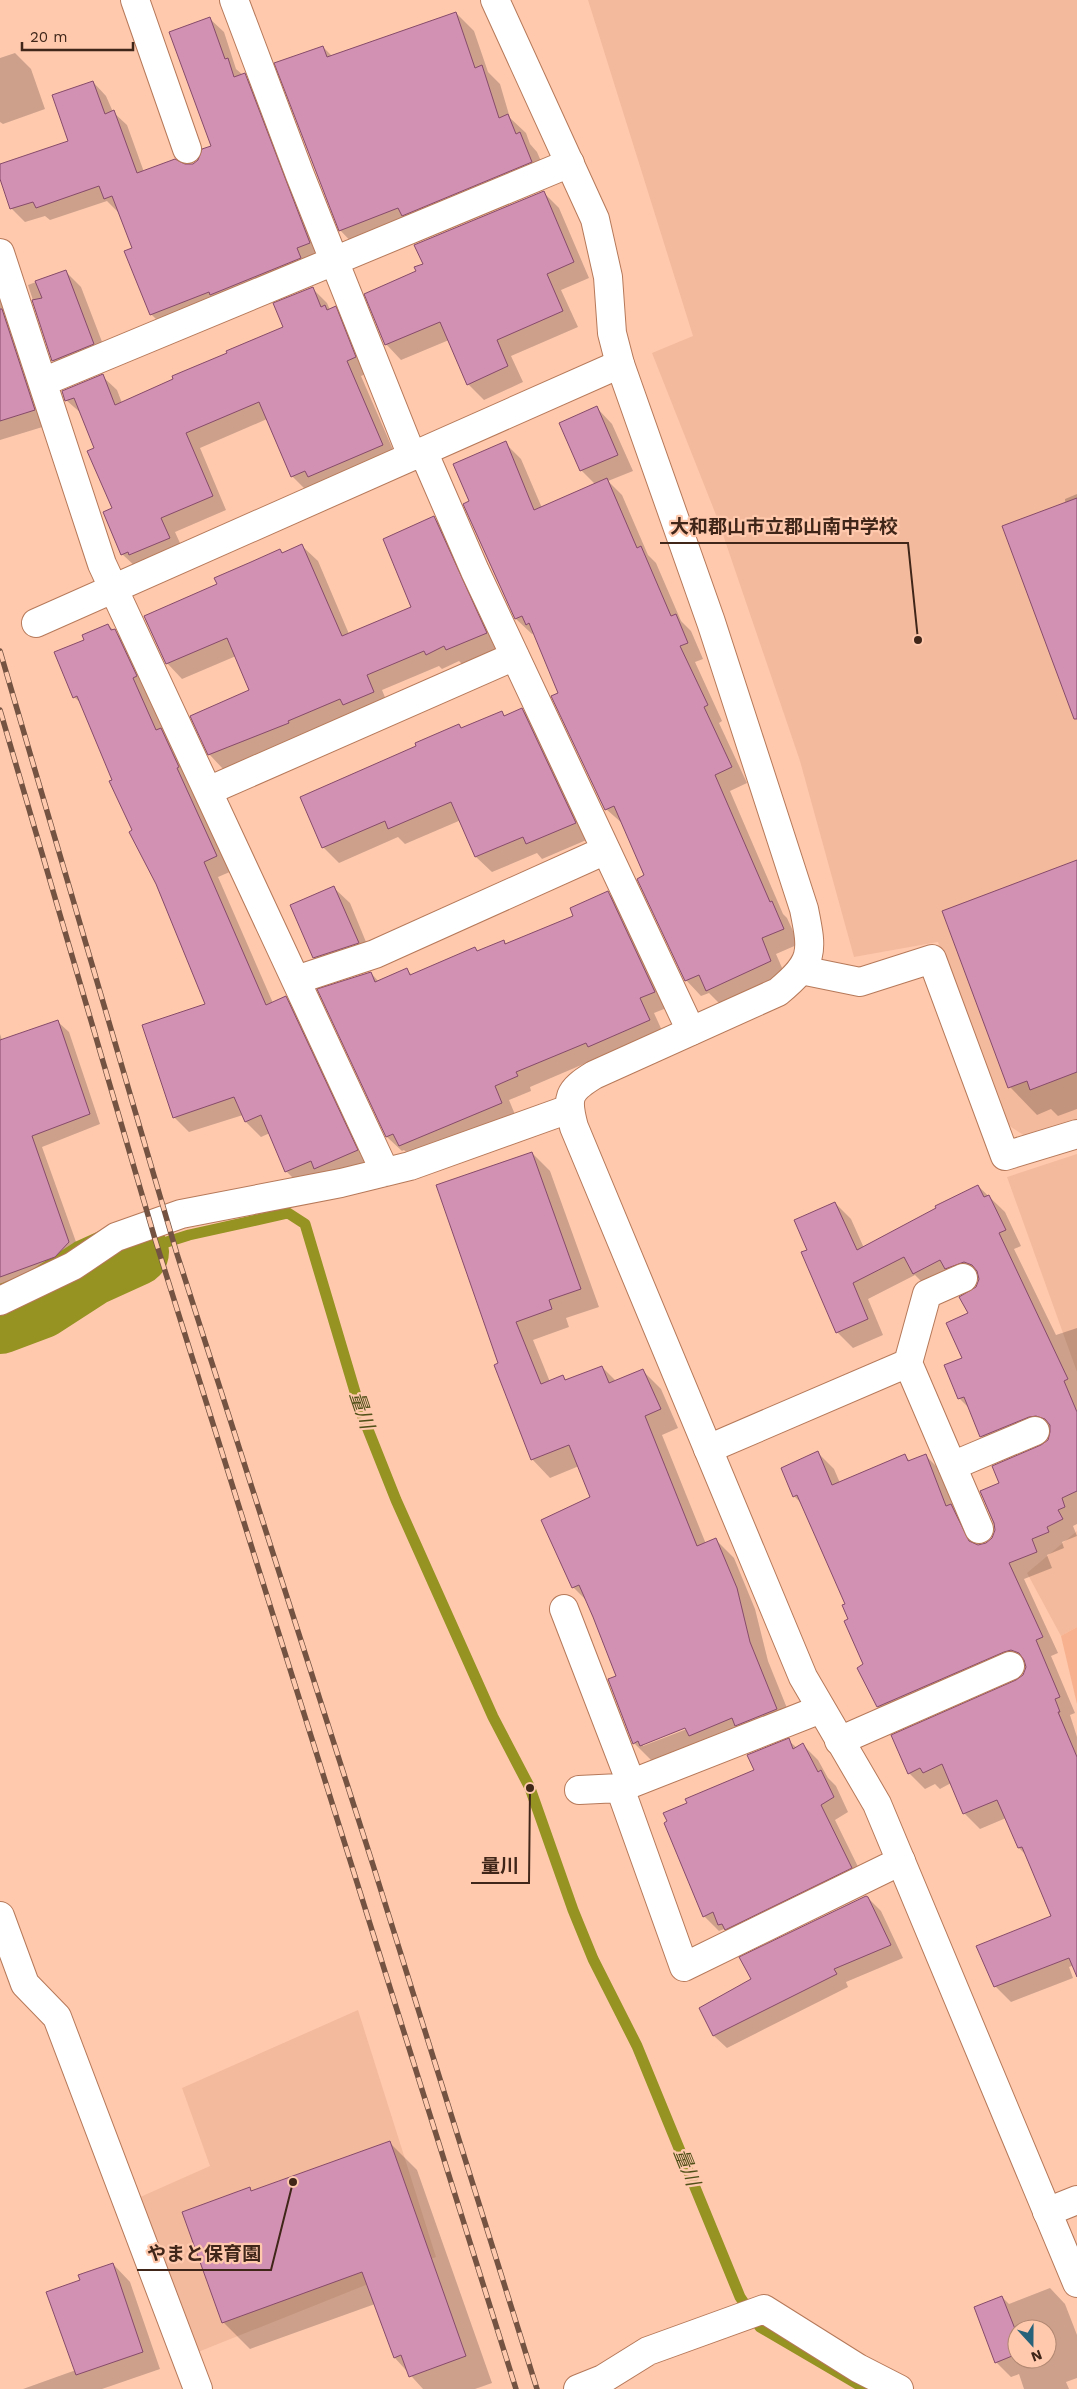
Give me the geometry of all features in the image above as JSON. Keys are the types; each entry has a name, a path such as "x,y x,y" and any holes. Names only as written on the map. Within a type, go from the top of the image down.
{"street":[{"path":"135,0 186,149"},
{"path":"234,0 334,262 418,454 691,1032"},
{"path":"495,0 595,219 608,277 612,333 620,364 711,622 804,909 810,941 809,956 801,970 778,992 594,1075 578,1085 570,1095 569,1109 574,1127 803,1677 877,1804 1077,2283"},
{"path":"43,382 570,163"},
{"path":"0,252 102,564 386,1172"},
{"path":"36,623 320,500 620,364"},
{"path":"208,791 515,656"},
{"path":"296,980 375,954 606,850"},
{"path":"801,970 860,982 932,959 1005,1156 1077,1134"},
{"path":"0,1301 73,1266 116,1237 180,1214 341,1183 410,1166 569,1109"},
{"path":"963,1278 927,1294 908,1363 979,1529"},
{"path":"708,1449 908,1363"},
{"path":"952,1466 1035,1431"},
{"path":"564,1609 626,1785 684,1967 901,1861"},
{"path":"839,1741 1010,1666"},
{"path":"579,1790 626,1785 821,1708"},
{"path":"0,1916 26,1984 57,2017 198,2389"},
{"path":"1047,2212 1077,2200"},
{"path":"578,2389 603,2379 648,2351 764,2309 858,2368 899,2389"}],"shaded area":[{"path":"588,0 1077,0 1077,1121 1025,1136 1002,1121 938,942 854,957 800,761 718,520 652,353 693,336"},
{"path":"1077,1154 1077,1372 1007,1177"},
{"path":"1077,1531 1077,1627 1061,1636 1027,1573"},
{"path":"1077,1627 1077,1704 1061,1636"},
{"path":"358,2010 436,2257 198,2352 138,2198 210,2166 182,2088"}],"building":[{"path":"456,12 475,68 482,65 499,118 508,114 516,134 520,132 532,162 402,216 398,208 339,231 274,63 323,46 327,57"},
{"path":"210,17 225,59 228,58 234,77 245,73 310,243 297,248 301,258 210,295 209,292 150,315 124,251 132,248 112,196 104,199 99,186 36,208 33,202 10,209 0,179 0,164 68,141 52,95 93,81 105,114 114,110 137,173 175,159 185,164 193,164 198,160 202,149 211,146 169,32"},
{"path":"544,191 574,262 547,274 563,311 497,340 508,366 467,385 440,322 385,345 364,294 416,271 414,267 423,264 414,245"},
{"path":"66,270 94,344 52,361 32,300 42,298 35,281"},
{"path":"313,287 321,307 325,305 327,310 336,306 356,357 347,361 383,445 308,477 305,471 291,477 259,402 186,433 213,496 161,518 170,538 129,555 128,552 121,555 103,512 112,508 87,451 94,448 74,398 65,401 62,391 103,374 115,405 173,379 172,376 283,327 273,303"},
{"path":"0,309 2,309 35,410 0,421"},
{"path":"597,406 618,455 580,471 559,423"},
{"path":"506,441 534,510 607,478 637,548 641,546 671,616 676,614 688,643 680,646 708,705 704,707 732,767 715,775 770,902 772,901 784,929 762,938 771,961 706,991 699,975 685,981 637,879 644,875 614,806 605,810 551,696 558,693 529,623 526,625 522,616 515,619 463,504 469,501 453,464"},
{"path":"1077,498 1077,719 1074,719 1002,526"},
{"path":"434,516 487,633 446,650 444,646 426,655 424,651 367,675 374,692 343,705 340,699 288,721 289,723 208,755 190,716 249,690 227,638 166,664 144,616 217,584 214,578 280,549 282,553 302,544 342,636 411,607 383,539"},
{"path":"108,624 111,630 115,629 137,676 133,678 156,730 161,728 217,856 204,862 266,1005 286,996 358,1150 314,1169 311,1161 285,1172 261,1115 245,1122 234,1097 173,1118 142,1025 205,1004 156,884 129,832 132,830 109,781 112,780 77,696 73,698 54,652 84,640 82,635"},
{"path":"522,708 576,823 526,844 523,837 475,857 451,802 388,829 385,821 322,848 300,797 416,746 415,743 459,724 461,728 502,711 504,716"},
{"path":"1077,860 1077,1072 1030,1090 1027,1081 1008,1088 942,911"},
{"path":"334,886 359,943 313,958 290,905"},
{"path":"608,891 655,992 640,998 650,1020 588,1047 586,1043 516,1072 518,1076 495,1086 502,1103 399,1146 393,1134 386,1137 317,989 371,972 375,982 407,968 410,975 475,947 477,951 504,940 505,944 573,916 570,908"},
{"path":"58,1020 90,1114 32,1136 69,1242 55,1257 0,1277 0,1040"},
{"path":"532,1152 581,1289 549,1300 552,1309 516,1322 541,1384 563,1375 565,1380 602,1366 609,1383 643,1369 661,1409 645,1416 697,1546 716,1538 737,1588 750,1642 777,1709 735,1726 732,1718 689,1736 685,1728 640,1746 638,1741 633,1744 608,1679 616,1676 593,1617 579,1585 572,1588 541,1520 590,1497 569,1445 531,1460 494,1365 498,1363 436,1185"},
{"path":"978,1185 984,1197 989,1195 1006,1230 999,1233 1068,1379 1064,1381 1077,1412 1077,1491 1062,1498 1065,1507 1058,1510 1063,1519 1047,1527 1049,1532 1032,1539 1037,1552 1009,1563 1043,1637 1036,1640 1060,1697 1055,1699 1060,1712 1058,1712 1077,1757 1077,1977 1069,1958 994,1987 976,1946 1051,1916 1022,1847 1018,1848 997,1800 963,1814 942,1764 923,1773 920,1768 908,1774 891,1735 1016,1680 1023,1675 1026,1667 1024,1660 1019,1653 1011,1650 1004,1652 877,1707 857,1668 863,1664 844,1621 848,1619 842,1605 845,1604 797,1495 793,1497 781,1468 818,1451 832,1485 905,1454 908,1461 926,1454 946,1506 951,1504 969,1541 978,1545 986,1543 992,1538 995,1530 994,1523 980,1491 999,1483 992,1466 1041,1445 1048,1440 1050,1425 1045,1419 1036,1416 1029,1417 980,1437 964,1397 958,1399 944,1365 962,1358 946,1323 968,1313 959,1297 976,1287 979,1279 977,1271 972,1265 964,1262 945,1269 940,1260 913,1274 904,1257 853,1283 868,1319 836,1333 801,1252 807,1250 794,1220 835,1202 857,1250 936,1208 935,1206"},
{"path":"789,1738 793,1749 803,1743 818,1772 821,1770 834,1797 821,1805 852,1868 725,1930 722,1924 718,1925 713,1912 703,1917 664,1823 667,1821 663,1813 687,1803 685,1799 754,1770 747,1755"},
{"path":"866,1896 891,1945 834,1969 837,1974 713,2036 699,2008 751,1979 739,1957"},
{"path":"390,2141 466,2356 409,2377 401,2355 394,2358 362,2272 222,2323 182,2212 250,2187 251,2191"},
{"path":"113,2263 143,2352 76,2375 46,2292 80,2280 78,2275"},
{"path":"1002,2296 1011,2319 1007,2319 1007,2358 995,2363 974,2307"}],"waterway":[{"name":"量川","path":"135,1252 189,1235 288,1213 305,1224 361,1412 396,1500 493,1717 530,1788 573,1910 593,1959 637,2046 740,2297 760,2327 866,2389"},
{"name":"量川","path":"0,1320 40,1305 91,1272 135,1252"}],"railway":[{"path":"0,651 177,1254 373,1865 537,2389"},
{"path":"0,710 155,1239 516,2389"}],"place":[{"name":"大和郡山市立郡山南中学校","path":"918,640"},
{"name":"量川","path":"530,1788"},
{"name":"やまと保育園","path":"293,2182"}]}
